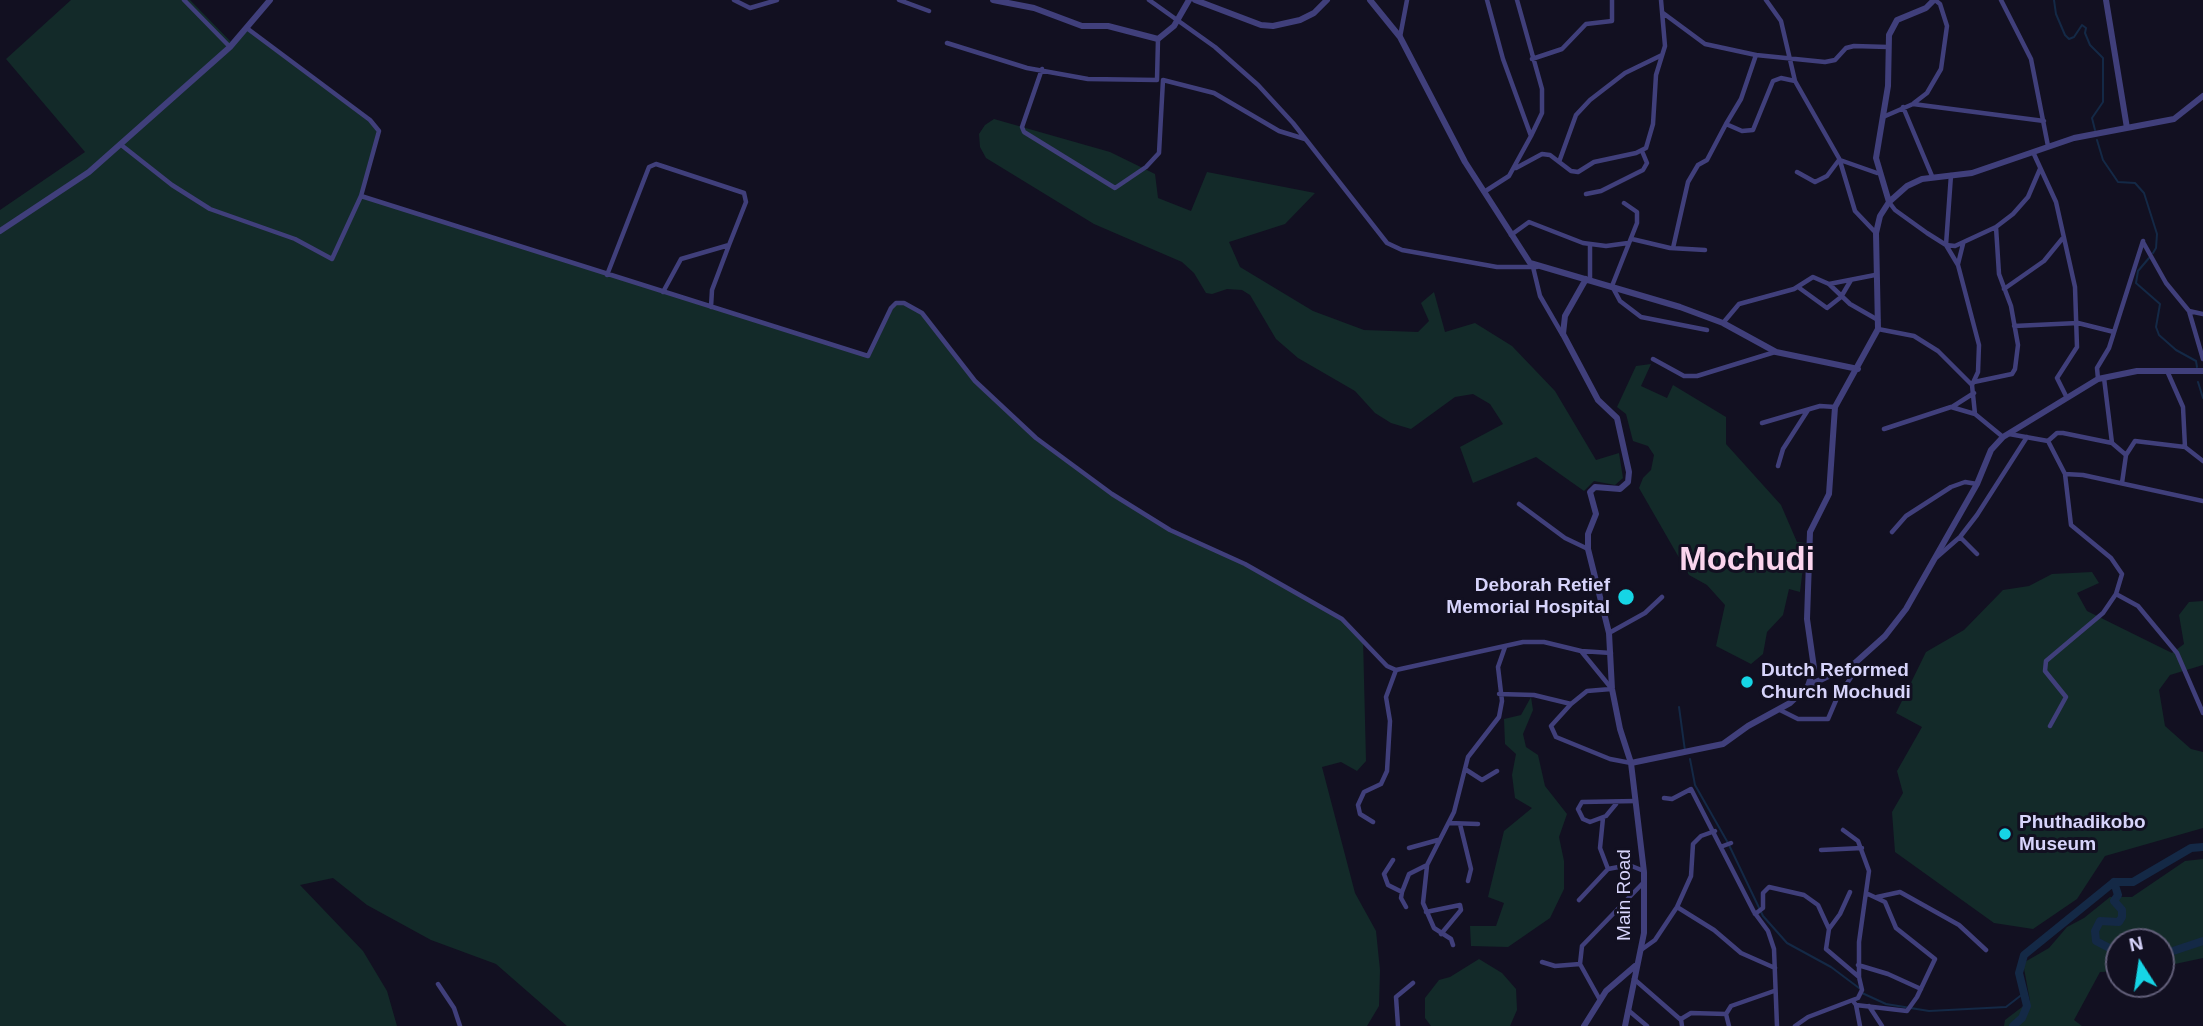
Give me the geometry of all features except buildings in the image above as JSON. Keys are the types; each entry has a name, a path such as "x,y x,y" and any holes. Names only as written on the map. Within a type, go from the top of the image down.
{"street":[{"path":"184,0 230,47"},
{"path":"0,231 78,181 230,47 270,0"},
{"path":"734,0 750,8 777,0"},
{"path":"900,0 929,11"},
{"path":"993,0 1034,8 1083,26 1108,26 1158,39 1165,36 1178,20 1184,1"},
{"path":"1149,0 1240,68 1281,108 1370,225 1395,248 1497,267 1535,267 1612,285 1723,323 1776,352 1858,369"},
{"path":"1195,0 1261,25 1273,26 1300,20 1314,13 1327,0"},
{"path":"1370,0 1400,37 1447,130 1510,236 1524,257 1535,267 1540,296 1598,400 1617,418 1629,472 1628,482 1620,489 1595,487 1590,492 1596,514 1588,534 1588,549 1565,538 1519,503"},
{"path":"1400,37 1407,0"},
{"path":"1487,0 1503,60 1531,136"},
{"path":"1516,167 1543,104 1542,89 1517,0"},
{"path":"1532,59 1562,50 1586,24 1612,21 1612,0"},
{"path":"1484,191 1499,184 1516,167 1542,154 1554,157 1571,172 1578,172 1594,162 1646,148 1653,124 1656,75 1662,55 1661,0"},
{"path":"1766,0 1780,21 1795,81 1840,160 1855,211 1876,233"},
{"path":"1883,117 1913,104 1927,93 1941,69 1947,26 1940,4 1934,0 1926,8 1897,20 1890,30 1888,86 1876,151 1877,173 1895,211 1946,245 1958,265 1979,345 1973,384 1975,414"},
{"path":"2001,0 2031,59 2049,146"},
{"path":"2106,0 2127,128"},
{"path":"1663,13 1705,44 1789,60 1831,61 1853,46 1888,47"},
{"path":"120,144 172,185 210,209 295,239 332,259 361,196 379,131 248,29"},
{"path":"1042,69 1022,130 1115,188 1146,167 1159,153 1158,39"},
{"path":"947,44 1088,79 1160,80 1214,93 1279,131 1306,140"},
{"path":"1559,162 1576,115 1590,100 1625,73 1662,55"},
{"path":"1673,248 1688,182 1698,165 1707,160 1741,99 1756,55"},
{"path":"1726,124 1742,131 1752,130 1773,81 1781,78 1795,81"},
{"path":"1808,686 1814,668 1807,619 1810,532 1829,494 1835,407 1878,329 1876,233 1880,216 1889,202 1907,186 1932,176 1972,173 2049,146 2174,119 2203,96"},
{"path":"1913,104 2044,121"},
{"path":"1903,107 1932,176"},
{"path":"1586,194 1601,191 1643,170 1647,163 1642,151"},
{"path":"2033,151 2053,194 2072,270 2078,323 2077,347 2057,378 2066,396"},
{"path":"1840,160 1877,173"},
{"path":"1797,172 1815,182 1827,176 1840,160"},
{"path":"607,275 644,175 649,167 656,164 744,193 746,202 712,290 711,307"},
{"path":"1946,245 1963,244 1996,227 2021,206 2040,169"},
{"path":"1946,245 1951,176"},
{"path":"361,196 868,356 891,309 896,303 904,303 922,313 975,382 1045,445 1112,494 1170,530 1245,565 1342,619 1384,663 1396,670 1531,640 1581,651 1611,653"},
{"path":"1624,203 1637,212 1630,241 1612,285 1620,301 1642,317 1707,330"},
{"path":"1510,236 1529,222 1590,244 1630,241 1705,250"},
{"path":"1973,384 2012,374 2018,345 1999,274 1996,227"},
{"path":"2004,289 2044,261 2063,239"},
{"path":"2112,443 2097,368 2114,332 2143,241 2161,274 2189,311 2203,359"},
{"path":"1563,334 1565,316 1588,279 1590,244"},
{"path":"1958,265 1963,244"},
{"path":"663,292 681,259 729,245"},
{"path":"1829,284 1875,275"},
{"path":"1723,323 1739,304 1798,287 1811,277 1829,284 1841,297 1878,320"},
{"path":"1798,287 1827,307 1841,297 1851,280"},
{"path":"2189,311 2203,314"},
{"path":"2014,326 2078,323 2114,332"},
{"path":"1878,329 1924,340 1973,384"},
{"path":"1653,359 1684,376 1697,376 1776,352"},
{"path":"1612,689 1587,691 1571,704 1551,726 1556,737 1610,759 1631,763 1717,746 1754,722 1780,710 1808,686 1855,663 1885,636 1906,609 1937,558 1977,484 1991,450 2006,436 2066,396 2101,379 2137,371 2203,371"},
{"path":"2168,373 2183,407 2185,447"},
{"path":"1884,429 1951,407 1974,393"},
{"path":"1762,423 1820,405 1835,407"},
{"path":"1951,407 1975,414 2006,436 2048,441"},
{"path":"1778,466 1783,449 1808,409"},
{"path":"2048,441 2057,433 2063,433 2112,443 2126,455"},
{"path":"1937,558 1960,537 1995,491 2027,437"},
{"path":"2122,483 2126,455 2130,444 2137,440 2185,447 2203,461"},
{"path":"2048,441 2065,474 2071,525 2095,542 2119,568 2122,577 2116,594 2091,626 2046,661 2045,671 2066,696 2050,726"},
{"path":"2065,474 2122,483 2203,501"},
{"path":"1892,532 1906,516 1951,487 1965,482 1977,484"},
{"path":"1960,537 1977,554"},
{"name":"Main Road","path":"1588,549 1609,633 1612,689 1620,729 1631,763 1645,882 1641,950 1625,1026"},
{"path":"2116,594 2138,606 2152,627 2177,653 2203,713"},
{"path":"1609,633 1645,612 1662,597"},
{"path":"1453,945 1451,939 1441,934 1426,912 1422,896 1427,865 1449,823 1465,769 1475,746 1499,717 1502,701 1499,694 1498,667 1505,647"},
{"path":"1581,651 1612,689"},
{"path":"1780,710 1798,719 1828,719 1837,698 1854,673 1855,663"},
{"path":"1373,822 1360,814 1358,805 1364,792 1381,784 1387,771 1390,721 1386,697 1396,670"},
{"path":"1499,694 1522,694 1571,704"},
{"path":"1465,769 1482,780 1497,771"},
{"path":"1664,798 1672,799 1691,789 1726,845 1772,940 1777,1026"},
{"path":"1616,804 1603,818 1587,821 1578,805 1585,802 1616,804 1637,801"},
{"path":"1603,818 1600,848 1608,869"},
{"path":"1449,823 1478,824"},
{"path":"1460,824 1471,869 1468,881"},
{"path":"1843,830 1853,835 1863,848 1869,871 1858,965 1862,990 1855,1001 1860,1026"},
{"path":"1641,950 1654,940 1677,907 1691,876 1691,849 1702,836 1715,831"},
{"path":"1409,848 1439,839"},
{"path":"1821,850 1852,846 1863,848"},
{"path":"1393,860 1384,874 1391,888 1402,892"},
{"path":"1406,907 1401,898 1409,874 1427,865"},
{"path":"1580,900 1608,869 1629,865 1644,872"},
{"path":"1600,1000 1580,964 1583,946 1645,882"},
{"path":"1758,911 1765,890 1783,888 1811,899 1829,929"},
{"path":"1850,892 1840,914 1829,929 1826,949 1859,977"},
{"path":"1876,897 1900,892 1959,925 1986,950"},
{"path":"1794,1026 1808,1017 1855,1001 1903,1012 1910,1008 1921,989 1934,956 1896,928 1886,904 1868,894"},
{"path":"1426,912 1460,905 1461,910 1441,934"},
{"path":"1677,907 1714,930 1741,953 1775,968"},
{"path":"1542,962 1555,966 1580,964"},
{"path":"1584,1026 1600,1000 1637,965"},
{"path":"1858,965 1888,974 1921,989"},
{"path":"1634,979 1681,1023 1691,1013 1726,1014"},
{"path":"1398,1026 1396,997 1413,983"},
{"path":"438,984 454,1008 460,1026"},
{"path":"1729,1026 1726,1014 1731,1006 1774,991"},
{"path":"1868,1005 1881,1026"},
{"path":"1628,1010 1647,1026"}],"green space":[{"path":"71,0 190,0 233,44 248,29 369,120 379,131 361,195 868,356 896,303 904,303 922,313 970,376 1036,438 1082,472 1170,530 1245,565 1342,619 1363,638 1366,761 1357,771 1341,762 1322,767 1355,893 1376,931 1380,970 1379,1006 1367,1026 567,1026 496,964 431,940 367,905 333,878 300,885 363,951 387,991 397,1026 0,1026 0,210 85,152 6,59"},
{"path":"994,119 1110,152 1155,174 1158,198 1191,211 1207,172 1315,193 1285,224 1229,242 1240,267 1313,311 1364,330 1418,332 1429,321 1421,303 1434,292 1445,332 1475,323 1512,346 1555,391 1596,460 1619,453 1623,478 1615,485 1594,481 1584,491 1536,457 1473,483 1460,447 1503,424 1490,404 1473,394 1455,397 1411,429 1391,423 1375,413 1355,391 1298,358 1276,339 1250,295 1242,290 1227,289 1212,294 1206,293 1194,273 1182,262 1094,224 986,158 980,147 979,134 985,125"},
{"path":"1651,364 1641,386 1667,398 1673,385 1726,417 1726,444 1781,505 1797,542 1806,543 1800,592 1789,589 1783,615 1767,632 1763,654 1751,664 1716,646 1725,605 1707,585 1689,575 1639,488 1643,478 1651,470 1654,455 1648,446 1633,441 1626,414 1617,407 1636,366"},
{"path":"2092,572 2099,583 2077,593 2087,611 2172,653 2184,644 2179,615 2189,602 2203,601 2203,665 2170,675 2159,690 2165,726 2191,749 2203,752 2203,828 2105,856 2077,899 2033,929 1994,923 1895,852 1892,812 1903,793 1897,771 1922,727 1896,713 1926,652 1964,630 2003,590 2029,586 2052,574"},
{"path":"1531,697 1533,710 1523,734 1526,747 1538,755 1545,786 1567,814 1559,837 1564,861 1564,889 1550,918 1508,947 1471,946 1470,926 1496,926 1504,903 1488,897 1504,831 1532,808 1515,798 1512,775 1516,754 1505,744 1504,719 1521,715"},
{"path":"2203,859 2203,958 2175,964 2175,928 2105,928 2105,972 2100,972 2074,1020 2082,1026 2004,1026 2005,1020 2030,1001 2023,963 2049,948 2067,927 2084,918 2110,897 2132,897 2185,861"},
{"path":"1479,959 1502,973 1516,989 1517,1010 1510,1026 1431,1026 1425,1018 1425,998 1439,980 1450,977"}],"waterway":[{"path":"2054,0 2056,14 2065,35 2069,39 2074,37 2082,25 2086,28 2085,33 2090,45 2103,58 2103,102 2092,118 2095,130"},
{"path":"2097,140 2103,160 2118,182 2135,183 2144,193 2157,234 2153,253"},
{"path":"2149,258 2138,271 2136,283 2160,304 2156,327 2159,335 2176,350 2196,361 2197,367"},
{"path":"2198,382 2203,398"},
{"path":"1679,707 1685,751"},
{"path":"1690,759 1695,785 1728,843 1763,916 1787,943 1831,967 1859,988"},
{"path":"2114,882 2133,882 2191,848 2203,847"},
{"path":"2013,1026 2022,1018 2027,1006 2019,973 2024,955 2114,882 2118,895 2114,901 2122,910 2122,917 2119,922 2100,921 2095,931 2096,941 2105,946"},
{"path":"2175,950 2203,941"},
{"path":"1862,993 1886,1004 1929,1011 2006,1007 2024,993"}],"place":[{"name":"Deborah Retief Memorial Hospital","path":"1626,597"},
{"name":"Dutch Reformed Church Mochudi","path":"1747,682"},
{"name":"Phuthadikobo Museum","path":"2005,834"}],"district":[{"name":"Mochudi","path":"1747,561"}]}
